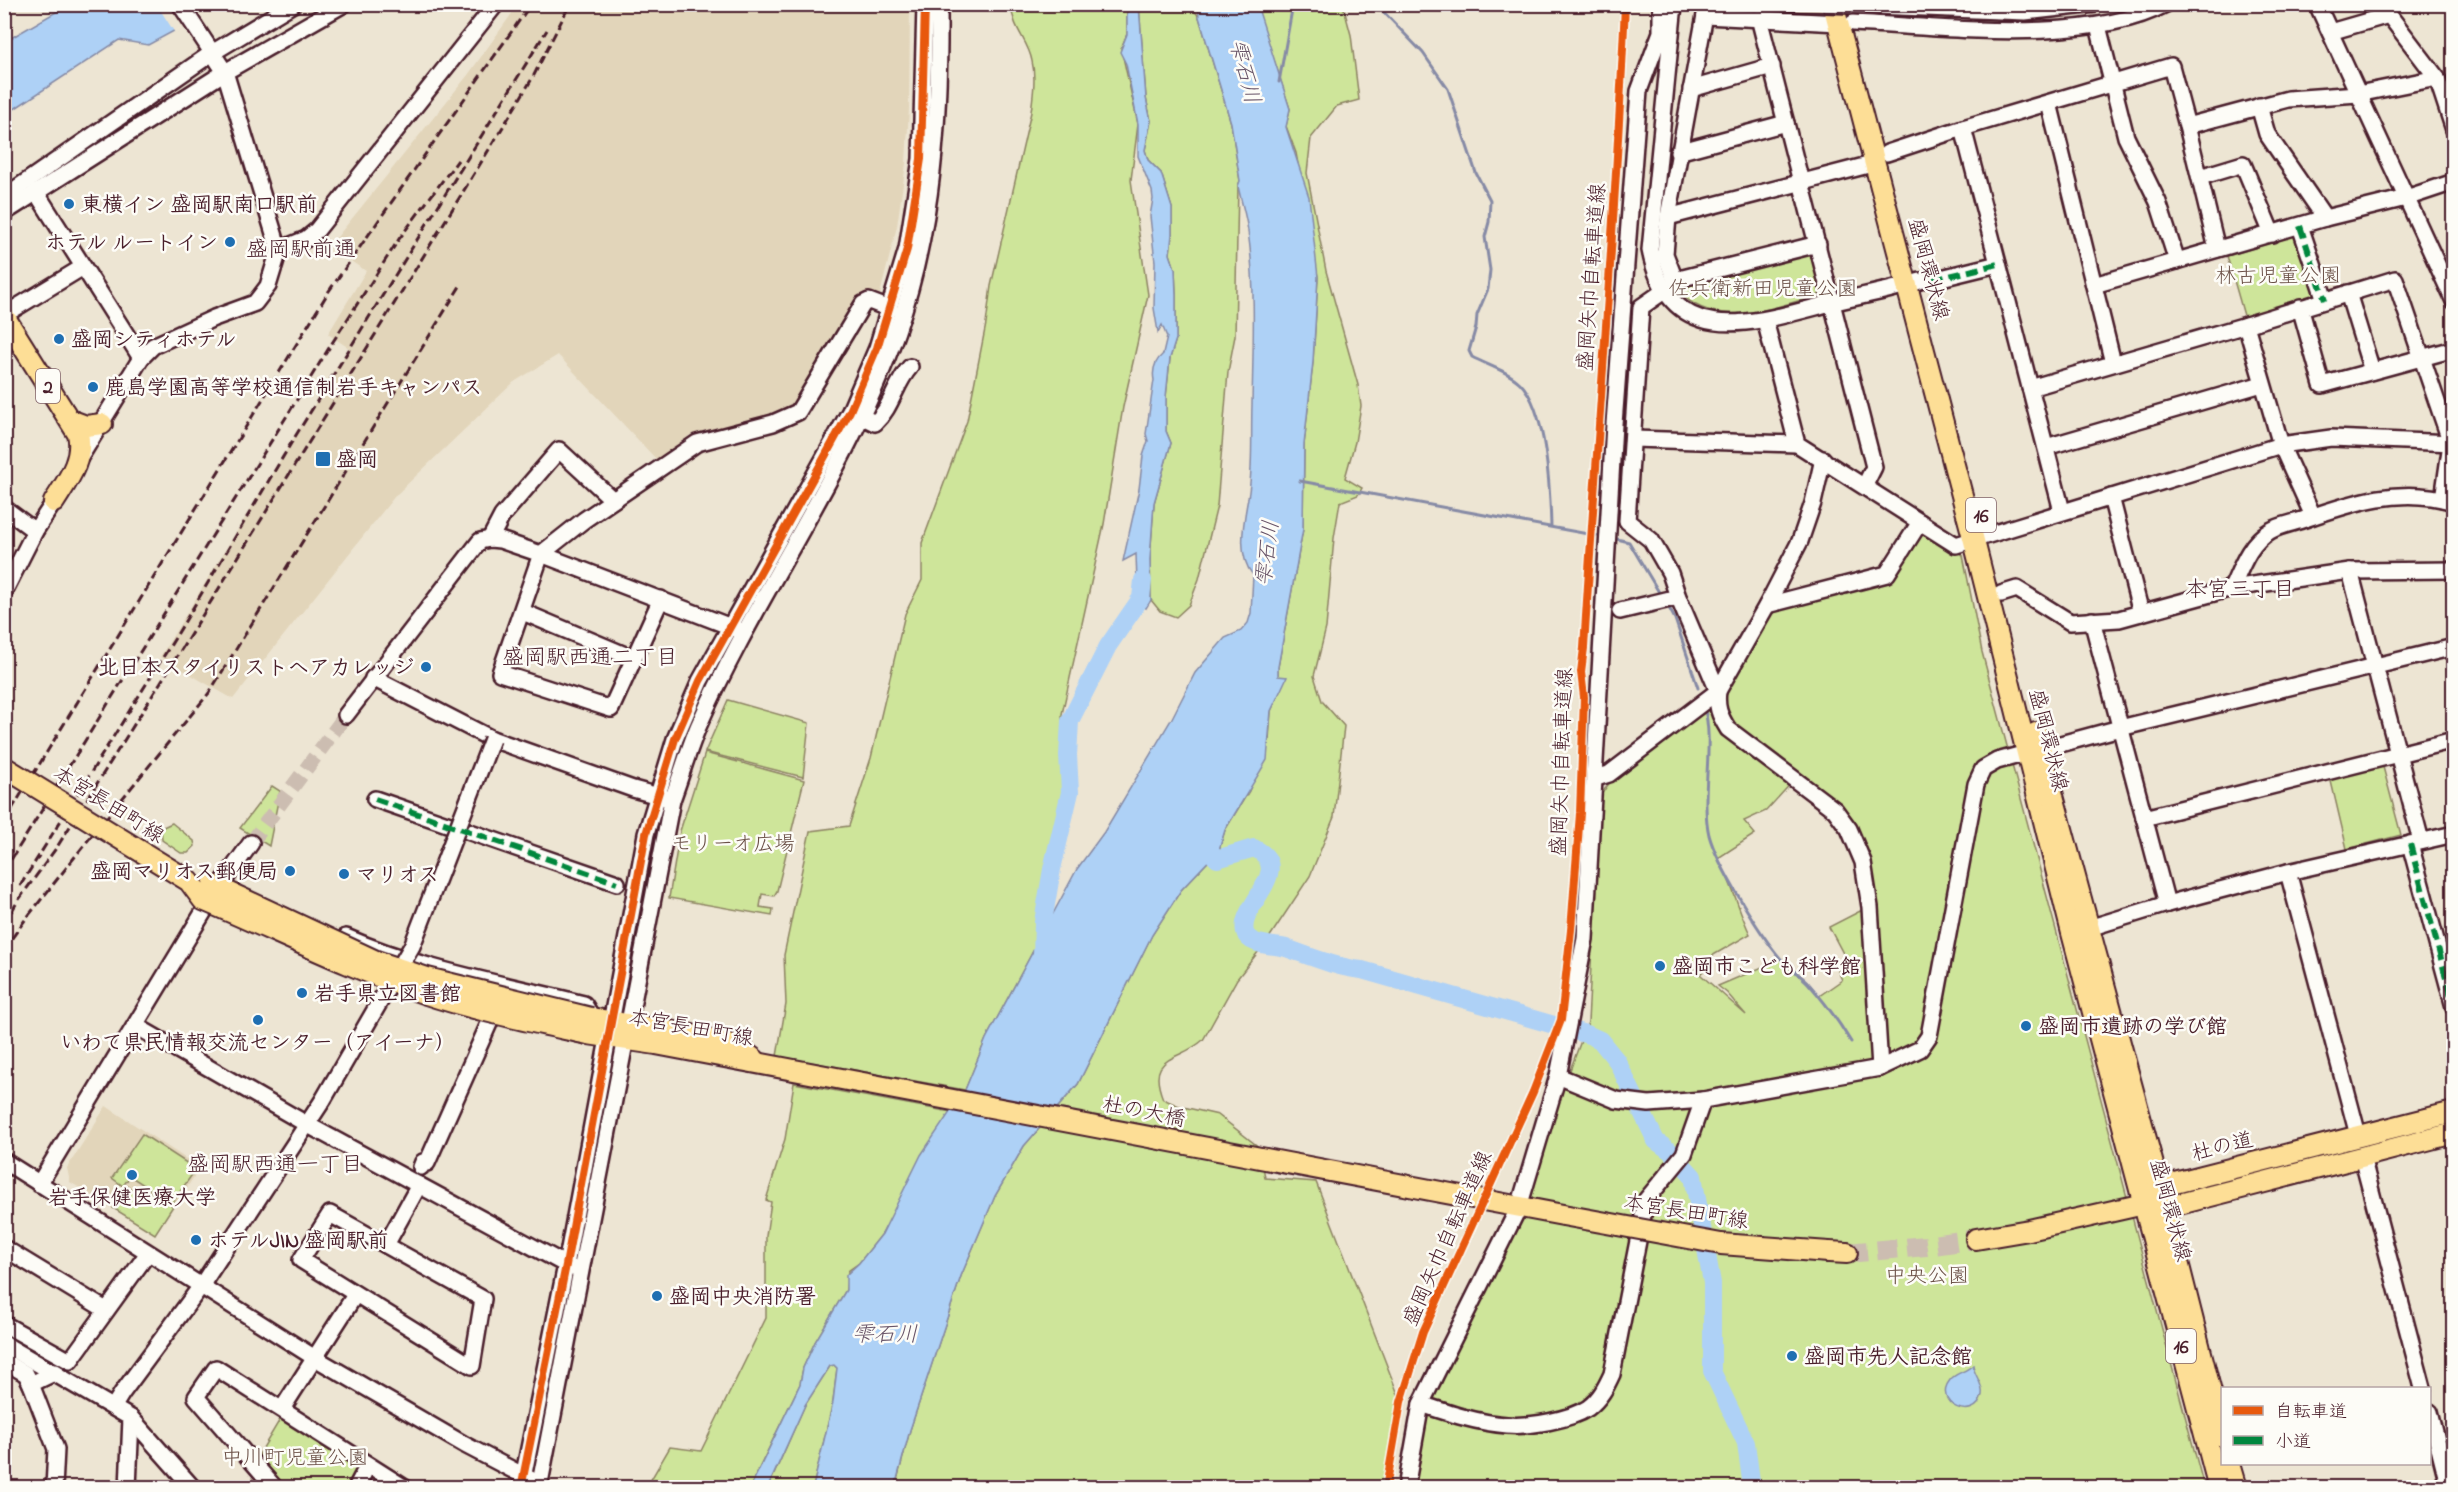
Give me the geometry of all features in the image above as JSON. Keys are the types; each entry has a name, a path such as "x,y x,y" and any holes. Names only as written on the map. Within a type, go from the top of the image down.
{"main road":[{"name":"盛岡環状線","path":"1843,14 1882,158 1920,282 1980,539 2081,930 2144,1204 2219,1488"},
{"name":"2","path":"4,315 84,441"},
{"name":"2","path":"4,338 84,441"},
{"path":"54,502 84,441"},
{"name":"盛岡環状線","path":"1980,539 2001,594 2034,752"},
{"name":"本宮長田町線","path":"4,767 203,888 203,900 397,975 427,978 608,1029 687,1034 737,1046 759,1063"},
{"name":"盛岡環状線","path":"2081,930 2159,1187 2221,1428"},
{"name":"杜の大橋","path":"759,1063 1310,1165 1510,1205"},
{"name":"杜の道","path":"2159,1187 2454,1112"},
{"path":"1976,1239 2040,1228 2144,1204 2164,1208 2454,1134"},
{"path":"2144,1204 2159,1187"},
{"name":"本宮長田町線","path":"1510,1205 1721,1244 1838,1252"},
{"path":"2229,1465 2236,1488"}],"street":[{"path":"84,441 141,358 153,346 214,318 255,303 268,286 279,250 225,72 180,4"},
{"path":"4,197 212,53 293,4"},
{"path":"4,213 225,72 344,4"},
{"path":"279,250 306,239 317,230 496,4"},
{"path":"665,798 745,632 817,504 855,414 890,309 907,249 921,159 925,4"},
{"path":"522,1482 566,1265 608,1029 665,798 675,739 700,681 855,414 897,331 915,271 935,146 940,73 939,4"},
{"path":"1406,1488 1421,1404 1510,1205 1558,1076 1585,939 1596,778 1614,424 1639,91 1661,32 1661,4"},
{"path":"1674,4 1650,250 1654,272 1664,291 1691,315 1705,320 1734,324 1765,320 1998,264"},
{"path":"1825,4 2025,12 2096,4"},
{"path":"1818,244 1675,280 1665,254 1668,217 1678,152 1706,10 1759,18 1843,14 2018,30 2098,26 2131,18 2166,4"},
{"path":"2317,4 2406,198 2446,266 2454,301"},
{"path":"2330,32 2389,15 2437,78 2454,130"},
{"path":"1759,18 1874,467 1865,485"},
{"path":"2098,26 2126,137 2158,202 2177,261"},
{"path":"1690,88 1772,66"},
{"path":"1668,217 1800,183 1882,158 1963,128 2171,66 2217,249"},
{"path":"2187,126 2288,99 2358,94 2437,78"},
{"path":"2049,103 2114,363"},
{"path":"2259,106 2267,134 2325,218"},
{"path":"1678,152 1786,123"},
{"path":"1963,128 2062,511"},
{"path":"2199,177 2243,164 2272,234"},
{"path":"2094,285 2325,218 2406,198 2454,182"},
{"path":"36,192 141,358"},
{"path":"2300,226 2325,300"},
{"path":"4,315 83,267"},
{"path":"2031,388 2246,326 2300,307 2395,279 2452,443 2448,500 2395,495 2368,498 2269,531 2250,549 2232,588"},
{"path":"1664,291 1641,307 1627,521 1651,540 1670,573 1718,691 1719,716 1728,729 1835,810 1849,829 1863,862 1870,906 1880,1068"},
{"path":"2348,293 2372,371"},
{"path":"661,599 610,709 500,673 523,612 541,554 613,500 697,443 773,423 798,412 863,303 869,301 890,309"},
{"path":"2300,307 2322,385 2454,350"},
{"path":"1765,320 1797,444"},
{"path":"2246,326 2282,445 2313,516"},
{"path":"855,414 875,423 885,414 900,379 910,367"},
{"path":"2046,447 2262,384"},
{"path":"1633,439 1797,444 1956,544 1980,539 2062,511 2282,445 2331,438 2452,443"},
{"path":"490,539 502,516 559,450 613,500"},
{"path":"1596,778 1609,774 1718,691 1800,541 1813,503 1823,459"},
{"path":"2111,497 2141,613"},
{"path":"4,592 8,574 54,502"},
{"path":"4,508 35,531"},
{"path":"1767,605 1887,574 1920,522"},
{"path":"345,715 480,541 490,539 541,554 745,632"},
{"path":"2001,594 2017,589 2070,622 2119,619 2232,588 2350,571 2454,570"},
{"path":"2350,571 2398,755 2454,1007"},
{"path":"1620,611 1678,597"},
{"path":"523,612 632,658"},
{"path":"2092,620 2167,904"},
{"path":"1558,1076 1616,1100 1649,1104 1703,1100 1880,1068 1920,1049 1929,1036 1976,784 1983,769 1997,761 2120,728 2454,647"},
{"path":"373,678 492,739 665,798"},
{"path":"114,1406 201,1286 308,1125 397,975 412,946 492,739"},
{"path":"2144,818 2454,740"},
{"path":"375,799 617,883"},
{"path":"2081,930 2167,904 2288,872 2454,834"},
{"path":"39,1184 136,1026 203,888 251,843"},
{"path":"2288,872 2358,1136"},
{"path":"203,888 241,892 371,948 426,965 584,1004 590,1014 587,1033 581,1036 360,971 311,952 228,914 203,888"},
{"path":"421,1167 423,1162 427,1163 495,1010"},
{"path":"136,1026 308,1125 580,1272"},
{"path":"4,1161 315,1358 522,1482 539,1486 580,1272 608,1029"},
{"path":"1421,1404 1507,1425 1529,1424 1571,1415 1586,1409 1597,1400 1612,1374 1646,1200 1680,1160 1691,1137 1703,1100"},
{"path":"2362,1157 2422,1387"},
{"path":"386,1245 419,1185"},
{"path":"330,1214 386,1245 483,1299 472,1366 301,1260 330,1214"},
{"path":"4,1248 106,1310"},
{"path":"4,1324 27,1339 70,1361 148,1253"},
{"path":"282,1409 355,1295"},
{"path":"4,1344 114,1406 130,1418 193,1488"},
{"path":"4,1361 26,1374 31,1384 56,1449 54,1488"},
{"path":"275,1488 196,1397 216,1368 405,1488"},
{"path":"31,1384 56,1372"},
{"path":"2431,1416 2449,1488"},
{"path":"128,1488 130,1418"},
{"path":"356,1488 368,1465"}],"shaded area":[{"path":"518,5 910,5 906,163 897,226 880,294 868,292 860,295 797,400 774,414 690,435 657,460 558,355 514,382 395,496 233,699 160,657 349,348 328,334 366,271 329,247 468,75"},
{"name":"岩手保健医療大学","path":"106,1106 200,1168 155,1235 70,1182 67,1168"}],"green space":[{"path":"1011,5 1127,5 1127,34 1121,48 1138,124 1131,180 1148,295 1123,407 1104,524 1062,714 1063,799 1053,839 1040,938 986,1039 965,1090 777,1056 786,1004 784,955 810,831 849,826 871,758 905,614 922,580 922,543 967,421 991,286 1031,112 1034,73 1032,61 1012,14"},
{"path":"1139,5 1191,5 1199,17 1231,123 1240,181 1238,186 1235,336 1228,372 1217,506 1199,579 1189,605 1176,617 1160,611 1151,600 1150,560 1154,503 1171,443 1166,431 1166,397 1170,358 1176,339 1176,294 1175,269 1170,254 1172,208 1161,173 1148,160 1145,150 1151,121 1146,98"},
{"path":"1256,5 1343,5 1351,35 1359,100 1337,106 1311,138 1307,173 1326,271 1358,385 1361,406 1355,442 1345,478 1362,488 1358,495 1340,502 1334,538 1326,628 1314,676 1322,701 1344,726 1334,817 1310,876 1269,938 1237,979 1203,1040 1167,1061 1161,1066 1158,1074 1163,1099 1179,1106 1218,1115 1260,1148 1265,1178 1316,1182 1401,1402 1385,1487 895,1488 910,1430 961,1276 995,1196 1024,1146 1078,1084 1152,935 1181,890 1219,850 1225,830 1249,791 1269,740 1271,711 1286,677 1278,677 1278,667 1303,529 1304,445 1313,362 1318,277 1296,153 1286,126 1290,109"},
{"name":"林古児童公園","path":"2300,234 2320,297 2245,319 2227,256"},
{"name":"佐兵衛新田児童公園","path":"1809,253 1813,256 1823,292 1782,306 1744,313 1725,313 1707,310 1691,302 1676,289"},
{"name":"中央公園","path":"1925,530 1963,555 1982,652 2204,1487 1406,1488 1421,1404 1519,1207 1588,1022 1600,796 1610,782 1709,703 1722,699 1770,611 1891,579 1920,531","holes":["1794,780 1849,829 1870,906 1829,927 1847,961 1838,971 1842,980 1819,996 1807,981 1781,959 1718,986 1746,1015 1692,967 1701,973 1711,965 1710,957 1750,934 1718,858 1755,834 1744,821 1766,811"]},
{"path":"728,700 809,723 803,777 705,752"},
{"name":"モリーオ広場","path":"705,753 804,780 777,891 774,896 762,894 760,907 773,909 772,916 669,898 680,831"},
{"path":"2382,763 2401,835 2347,849 2330,777"},
{"path":"272,786 280,791 269,846 240,828"},
{"path":"172,823 194,841 195,846 188,853 181,853 162,840 161,828"},
{"path":"794,1083 951,1112 882,1234 859,1263 848,1271 846,1290 815,1342 803,1368 800,1384 750,1487 646,1488 670,1447 701,1451 766,1318 766,1236 771,1202 766,1200 785,1139"},
{"path":"142,1134 196,1169 172,1203 130,1176 123,1186 112,1178"},
{"path":"127,1186 141,1195 145,1189 173,1206 155,1234 113,1208"},
{"path":"834,1365 837,1368 833,1402 813,1487 768,1488 805,1405 830,1366"},
{"name":"中川町児童公園","path":"282,1416 359,1464 360,1469 349,1487 283,1487 257,1458"}],"water":[{"path":"68,5 222,5 148,45 119,40 5,115 4,42"},
{"path":"1127,5 1139,5 1146,98 1151,121 1145,150 1148,160 1161,173 1172,208 1170,254 1175,269 1176,294 1176,339 1170,358 1166,397 1166,431 1171,443 1154,503 1150,560 1151,600 1146,608 1134,598 1137,582 1136,554 1123,561 1139,489 1143,456 1148,441 1146,434 1154,369 1163,354 1167,337 1162,325 1158,332 1154,308 1155,262 1150,216 1152,191 1138,156 1138,124 1126,64 1120,52 1127,34"},
{"name":"雫石川","path":"1198,5 1257,5 1290,109 1286,127 1309,197 1318,277 1313,362 1304,445 1303,529 1278,667 1278,676 1287,677 1271,711 1267,760 1225,830 1219,850 1181,890 1152,935 1078,1084 1024,1146 995,1196 961,1276 910,1430 895,1487 813,1487 833,1402 837,1368 834,1365 830,1366 805,1405 768,1487 750,1488 800,1384 803,1368 815,1342 846,1290 846,1275 859,1263 882,1234 921,1155 965,1090 986,1039 1077,869 1104,832 1171,720 1195,673 1225,638 1241,631 1248,623 1251,613 1253,575 1244,557 1243,535 1251,460 1253,318 1251,252 1238,186 1240,181 1231,123 1199,17"},
{"path":"1973,1365 1982,1387 1982,1395 1978,1404 1972,1408 1957,1407 1946,1397 1946,1389 1952,1378"}],"pier":[{"path":"157,5 218,5 221,8 175,33"}],"waterway":[{"path":"1279,82 1293,4"},
{"path":"1376,4 1423,53 1448,89 1476,173 1490,200 1489,222 1485,237 1490,270 1488,289 1477,315 1469,351 1472,357 1515,379 1529,395 1536,412 1545,451 1551,526"},
{"path":"1300,481 1599,536"},
{"path":"1617,539 1629,542 1660,594"},
{"name":"雫石川","path":"1042,956 1043,922 1052,869 1070,792 1068,755 1070,721 1108,646 1141,598 1143,580"},
{"path":"1668,606 1675,619 1698,688"},
{"path":"1704,707 1708,736 1707,820 1709,835 1721,864 1740,899 1772,947 1783,962 1814,990 1851,1042"},
{"path":"1200,839 1217,859 1254,848 1266,857 1270,866 1268,877 1245,922 1245,932 1251,940 1286,948 1333,964 1362,970 1600,1040 1617,1061 1656,1141 1670,1151 1693,1176 1712,1283 1712,1371 1746,1443 1752,1488"}],"tunnel":[{"path":"251,843 346,715"},
{"path":"1847,1253 1976,1239"}],"railway":[{"path":"4,822 329,291 531,4"},
{"path":"4,923 57,847 186,642 509,117 533,77 570,4"},
{"path":"20,886 175,638 293,440 547,30"},
{"path":"4,871 334,340 399,239 458,160"},
{"path":"4,949 89,839 209,693 462,283"}],"marked path":[{"path":"2300,226 2325,300"},
{"path":"1933,280 1998,264"},
{"path":"375,799 617,883"},
{"path":"2410,844 2454,1007"}],"cycle path":[{"path":"521,1488 566,1265 646,834 675,739 700,681 850,411 877,348 907,249 921,159 925,4"},
{"name":"盛岡矢巾自転車道線","path":"1386,1488 1401,1402 1423,1332 1533,1092 1561,1020 1580,813 1584,697 1581,672 1612,246 1625,4"}],"place":[{"name":"東横イン 盛岡駅南口駅前","path":"69,204"},
{"name":"ホテル ルートイン","path":"230,242"},
{"name":"盛岡シティホテル","path":"59,339"},
{"name":"鹿島学園高等学校通信制岩手キャンパス","path":"93,387"},
{"name":"盛岡","path":"323,459"},
{"name":"北日本スタイリストヘアカレッジ","path":"426,667"},
{"name":"盛岡マリオス郵便局","path":"290,871"},
{"name":"マリオス","path":"344,874"},
{"name":"盛岡市こども科学館","path":"1660,966"},
{"name":"岩手県立図書館","path":"302,993"},
{"name":"いわて県民情報交流センター（アイーナ）","path":"258,1020"},
{"name":"盛岡市遺跡の学び館","path":"2026,1026"},
{"name":"岩手保健医療大学","path":"132,1175"},
{"name":"ホテルJIN 盛岡駅前","path":"196,1240"},
{"name":"盛岡中央消防署","path":"657,1296"},
{"name":"盛岡市先人記念館","path":"1792,1356"}],"district":[{"name":"盛岡駅前通","path":"301,248"},
{"name":"本宮三丁目","path":"2240,588"},
{"name":"盛岡駅西通二丁目","path":"590,656"},
{"name":"盛岡駅西通一丁目","path":"275,1163"}]}
